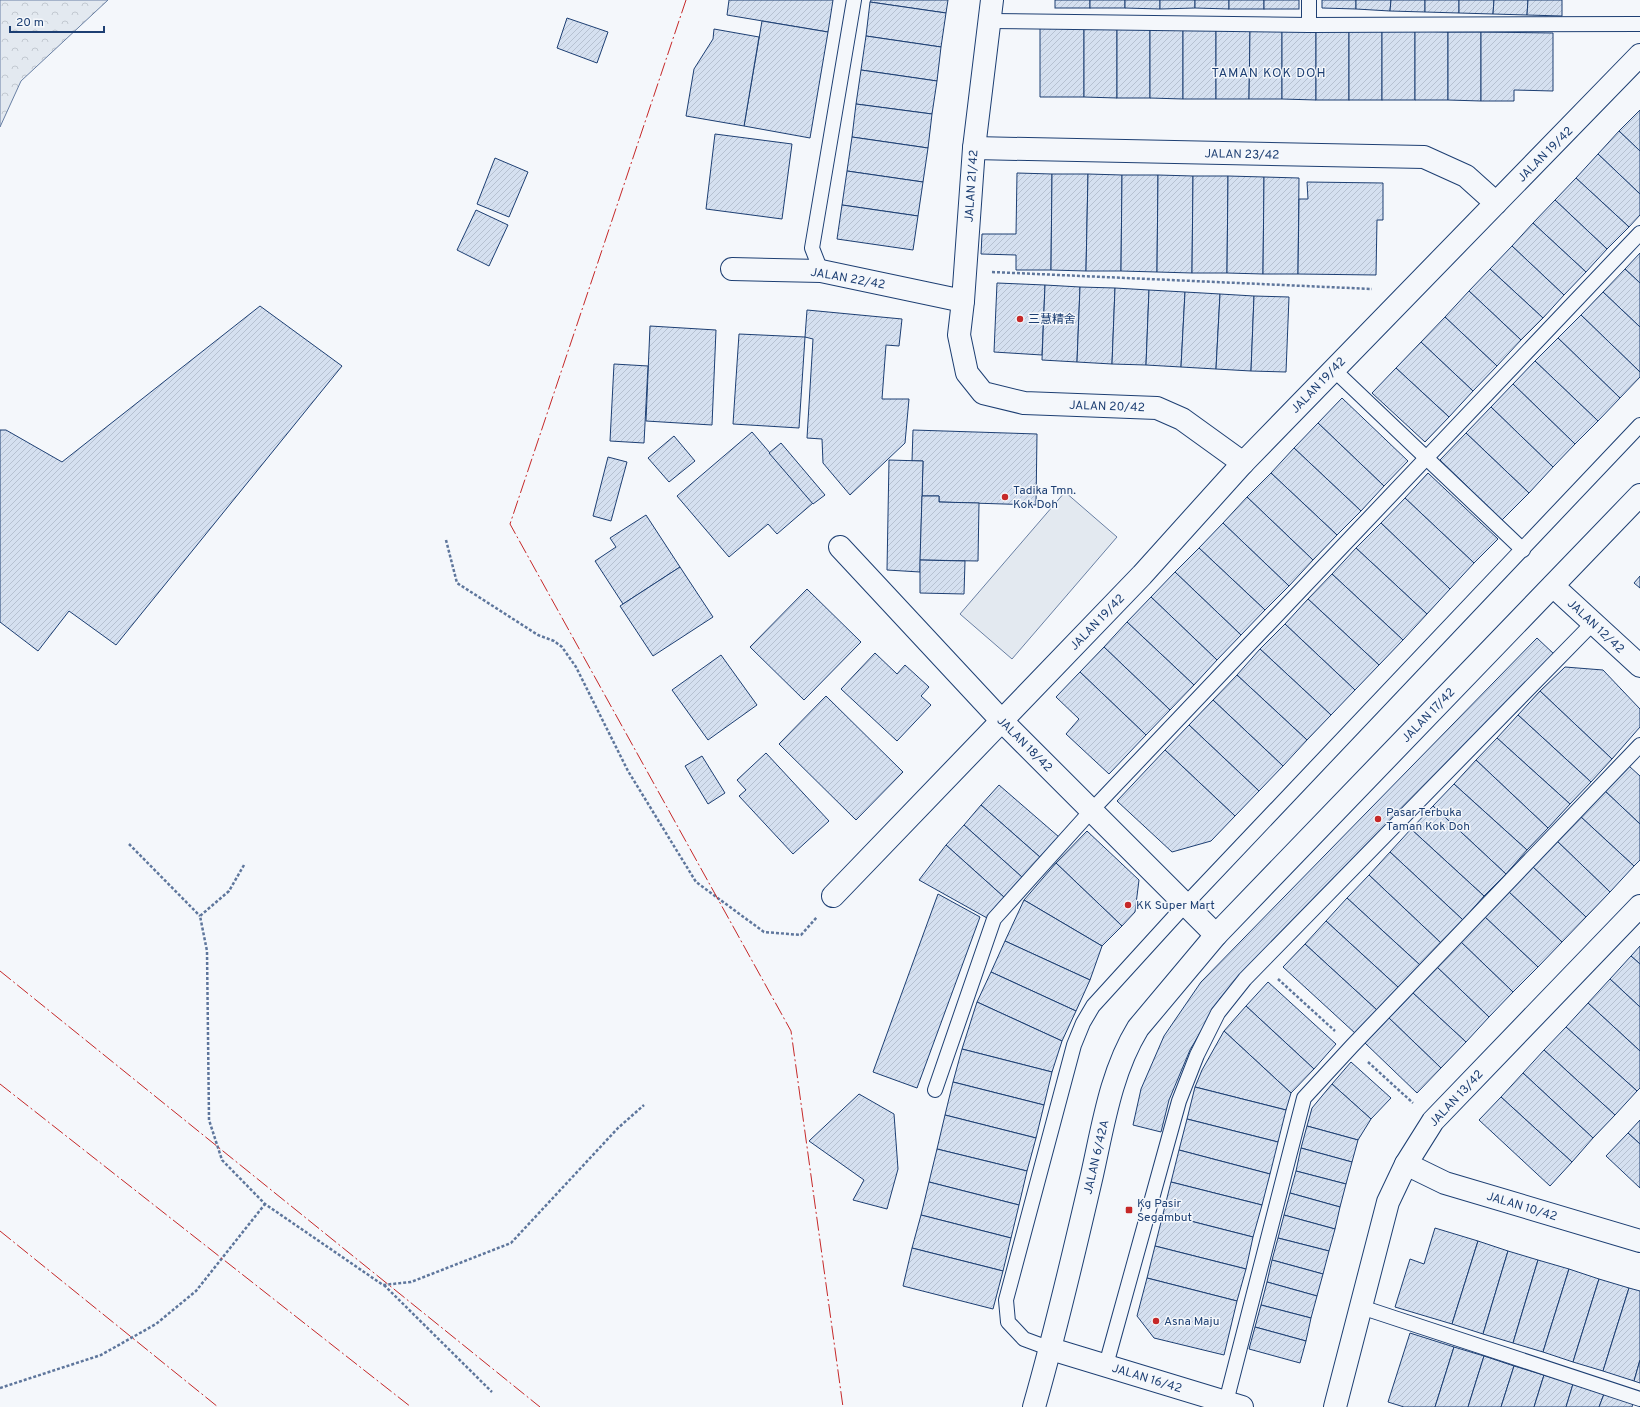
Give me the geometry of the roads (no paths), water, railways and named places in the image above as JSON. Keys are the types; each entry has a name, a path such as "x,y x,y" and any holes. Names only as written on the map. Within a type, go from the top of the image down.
{"street":[{"name":"JALAN 21/42","path":"967,373 959,335 963,301 974,148 991,10"},
{"name":"JALAN 19/42","path":"833,896 1142,575 1243,463 1640,56"},
{"name":"JALAN 23/42","path":"974,148 1424,158 1466,176 1496,203"},
{"name":"JALAN 22/42","path":"732,269 821,271 963,301"},
{"name":"JALAN 20/42","path":"967,373 983,393 1024,403 1158,408 1182,419 1243,463"},
{"name":"JALAN 17/42","path":"1216,935 1640,495"},
{"name":"JALAN 18/42","path":"840,547 1002,721 1216,935"},
{"name":"JALAN 12/42","path":"1553,586 1640,666"},
{"name":"JALAN 13/42","path":"1335,1407 1388,1202 1406,1164 1432,1121 1640,906"},
{"name":"JALAN 6/42A","path":"1034,1407 1051,1349 1113,1087 1127,1048 1138,1028 1216,935"},
{"name":"JALAN 10/42","path":"1406,1164 1445,1183 1640,1241"},
{"name":"JALAN 16/42","path":"1051,1349 1234,1405"}],"lane":[{"path":"821,271 812,248 854,0"},
{"path":"1309,25 1310,0"},
{"path":"991,10 1309,25 1640,24"},
{"path":"935,1090 994,919 1092,810 1640,232"},
{"path":"1334,370 1523,550"},
{"path":"1051,1349 1024,1339 1008,1322 1006,1300 1074,1045 1083,1023 1093,1006 1185,905 1640,425"},
{"path":"1106,1365 1179,1101 1196,1055 1218,1013 1261,963 1593,623"},
{"path":"1234,1405 1304,1098 1640,745"},
{"path":"1361,1307 1640,1399"}],"place":[{"name":"三慧精舍","path":"1020,319"},
{"name":"Tadika Tmn. Kok Doh","path":"1005,497"},
{"name":"Pasar Terbuka Taman Kok Doh","path":"1378,819"},
{"name":"KK Super Mart","path":"1128,905"},
{"name":"Kg Pasir Segambut","path":"1129,1210"},
{"name":"Asna Maju","path":"1156,1321"}],"district":[{"name":"TAMAN KOK DOH","path":"1269,72"}]}
